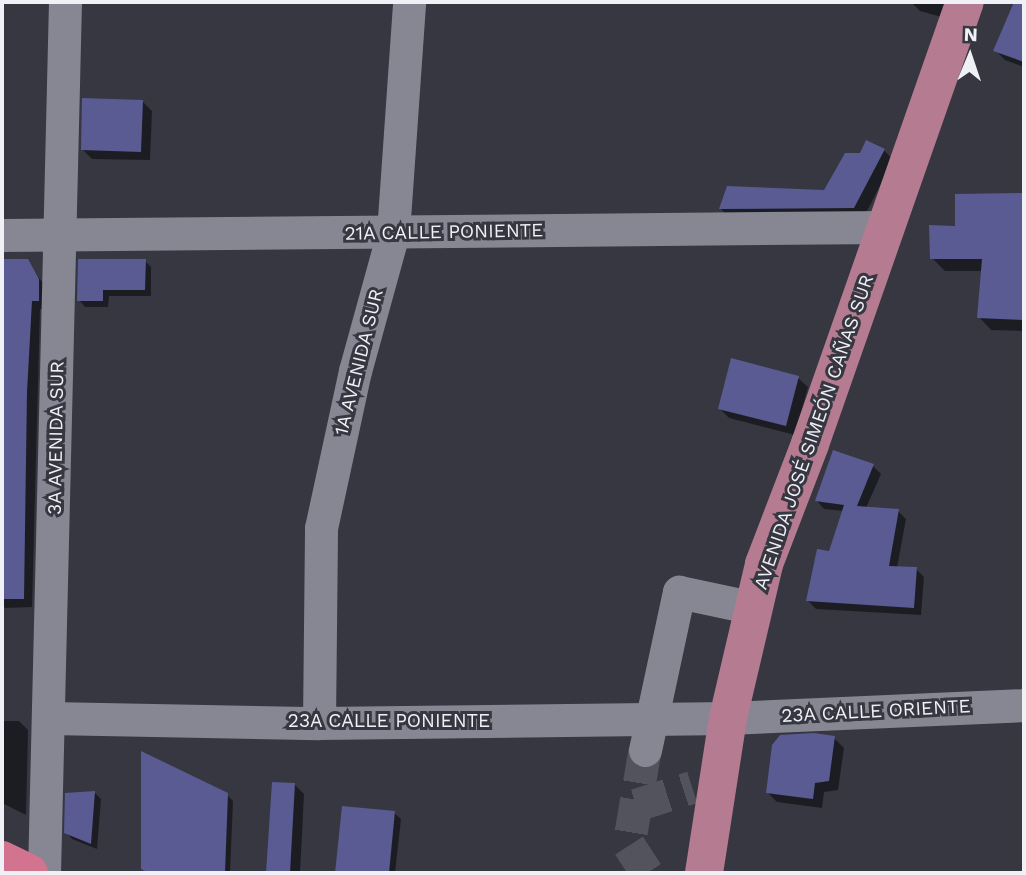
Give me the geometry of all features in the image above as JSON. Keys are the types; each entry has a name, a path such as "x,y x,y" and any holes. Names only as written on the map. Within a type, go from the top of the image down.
{"highway":[{"path":"2,860 29,873"}],"main road":[{"name":"AVENIDA JOSÉ SIMEÓN CAÑAS SUR","path":"704,873 705,783 728,718 764,564 965,2"}],"street":[{"name":"3A AVENIDA SUR","path":"44,873 50,718 65,2"},
{"name":"1A AVENIDA SUR","path":"319,723 321,528 355,371 393,233 410,2"},
{"name":"21A CALLE PONIENTE","path":"2,234 885,227"},
{"path":"648,734 679,592 754,608"},
{"name":"23A CALLE ORIENTE","path":"728,718 1024,705"},
{"name":"23A CALLE PONIENTE","path":"50,718 319,723 648,734 728,718"}],"building":[{"path":"1014,2 1024,2 1024,62 993,51"},
{"path":"82,98 143,100 141,152 81,150"},
{"path":"866,140 885,149 854,208 719,209 727,186 824,190 845,153 860,153"},
{"path":"1024,193 1024,320 977,318 982,259 930,259 929,225 955,226 955,194"},
{"path":"2,259 28,259 39,279 39,301 32,301 27,392 24,599 2,599"},
{"path":"78,259 146,259 145,290 103,290 103,301 77,301"},
{"path":"731,358 799,376 786,426 718,409"},
{"path":"833,450 874,464 857,506 899,509 889,566 917,567 914,608 806,601 817,549 829,551 844,505 815,501"},
{"path":"814,733 835,736 829,781 815,783 813,799 766,793 772,745 780,735"},
{"path":"141,751 228,793 225,873 149,873 141,869"},
{"path":"272,782 295,783 290,873 266,873"},
{"path":"95,791 91,844 64,833 65,793"},
{"path":"342,806 395,811 389,873 335,873"}],"tunnel":[{"path":"645,750 629,845 647,873"},
{"path":"636,805 692,787"}]}
